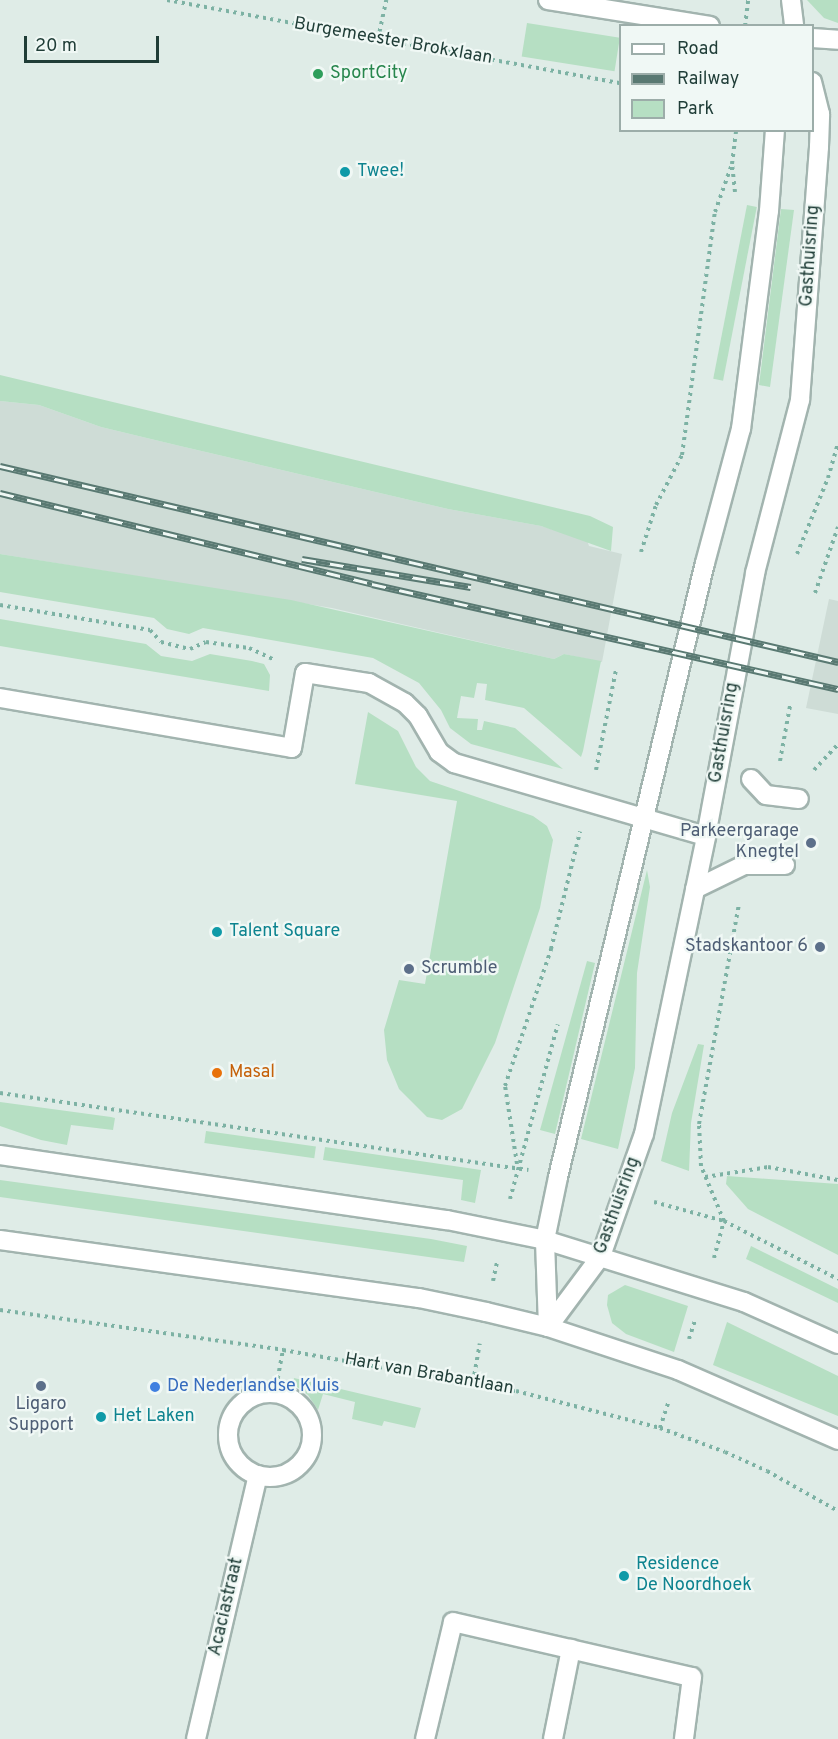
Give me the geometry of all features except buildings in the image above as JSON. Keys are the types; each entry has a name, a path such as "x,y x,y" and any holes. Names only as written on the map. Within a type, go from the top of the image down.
{"street":[{"path":"548,0 698,24"},
{"path":"791,0 794,24"},
{"path":"814,38 838,40"},
{"name":"Gasthuisring","path":"548,1327 602,1256 644,1134 706,836 754,573 800,400 824,113 814,85"},
{"path":"548,1327 545,1240 705,563 741,429 769,211 774,132"},
{"path":"0,698 292,748 304,673 369,683 390,692 418,716 439,752 454,763 706,836"},
{"path":"751,779 766,795 799,799"},
{"path":"694,889 744,865 785,865"},
{"path":"0,1155 503,1231 545,1240 706,1289 789,1319 838,1344"},
{"path":"0,1240 397,1295 486,1312 548,1327 678,1370 838,1440"},
{"path":"275,1394 297,1402 307,1414 312,1430 311,1446 291,1472 275,1477 258,1475 243,1466 232,1453 230,1427 241,1404 254,1396 275,1394"},
{"name":"Acaciastraat","path":"196,1739 258,1475"},
{"path":"426,1739 453,1622 692,1677 684,1739"},
{"path":"552,1739 571,1649"}],"path":[{"name":"Burgemeester Brokxlaan","path":"166,0 619,83"},
{"path":"378,39 386,0"},
{"path":"745,24 748,0"},
{"path":"640,552 656,506 682,455 715,212 732,164 736,132"},
{"path":"794,561 828,478 838,443"},
{"path":"815,593 838,527"},
{"path":"0,605 150,630 161,642 190,649 206,642 249,648 304,673"},
{"path":"473,1382 518,1168 505,1086 551,950 587,803 616,669"},
{"path":"778,774 790,705"},
{"path":"660,1428 706,1289 724,1221 705,1177 699,1124 744,865"},
{"path":"0,1094 518,1168"},
{"path":"705,1177 768,1167 838,1180"},
{"path":"724,1221 838,1279"},
{"name":"Hart van Brabantlaan","path":"0,1310 283,1350 473,1382 660,1428 749,1462 838,1511"},
{"path":"275,1394 283,1350"}],"shaded area":[{"path":"0,401 39,405 101,427 448,509 541,526 587,540 589,546 622,554 602,662 564,654 554,659 332,608 0,554"},
{"path":"829,599 838,601 838,714 806,708"}],"green space":[{"path":"807,0 838,0 838,23 824,18"},
{"path":"527,23 619,38 615,71 522,57"},
{"path":"747,205 757,207 723,381 713,379"},
{"path":"781,209 794,210 770,387 759,385"},
{"path":"0,375 590,516 613,527 611,551 541,526 448,509 101,427 39,405 0,401"},
{"path":"0,554 291,600 554,659 564,654 601,661 581,757 524,708 485,700 487,684 477,683 474,698 461,696 457,718 478,719 477,730 482,730 484,721 515,728 563,769 471,744 450,728 441,710 419,683 373,658 203,628 189,634 167,629 154,618 0,592"},
{"path":"0,619 146,644 161,656 192,661 210,654 264,664 270,675 269,691 0,646"},
{"path":"368,712 398,731 416,767 430,781 533,816 547,826 553,840 540,908 495,1043 462,1109 442,1120 427,1117 399,1089 387,1060 384,1030 399,980 425,984 457,801 355,784"},
{"path":"647,870 650,887 637,973 635,1068 618,1149 581,1139"},
{"path":"587,961 595,963 555,1134 540,1130"},
{"path":"698,1044 704,1045 691,1123 689,1171 661,1161 672,1113"},
{"path":"0,1102 111,1117 115,1118 113,1130 71,1125 67,1145 41,1140 0,1126"},
{"path":"206,1131 316,1146 314,1158 204,1143"},
{"path":"325,1147 481,1170 475,1203 461,1200 463,1180 323,1160"},
{"path":"727,1176 838,1184 838,1255 748,1209 726,1184"},
{"path":"0,1180 431,1239 467,1246 464,1262 0,1197"},
{"path":"751,1246 838,1289 838,1303 746,1259"},
{"path":"625,1285 688,1306 674,1352 626,1334 612,1323 607,1305 608,1295"},
{"path":"727,1322 838,1376 838,1416 713,1365"},
{"path":"294,1378 421,1408 415,1428 384,1421 382,1426 352,1419 355,1402 323,1394 318,1410 308,1395 293,1384"}],"railway":[{"path":"0,466 838,662"},
{"path":"0,493 372,584 838,689"},
{"path":"302,559 471,587"}],"place":[{"name":"SportCity","path":"318,74"},
{"name":"Twee!","path":"345,172"},
{"name":"Parkeergarage Knegtel","path":"811,843"},
{"name":"Talent Square","path":"217,932"},
{"name":"Stadskantoor 6","path":"820,947"},
{"name":"Scrumble","path":"409,969"},
{"name":"Masal","path":"217,1073"},
{"name":"Ligaro Support","path":"41,1386"},
{"name":"De Nederlandse Kluis","path":"155,1387"},
{"name":"Het Laken","path":"101,1417"},
{"name":"Residence De Noordhoek","path":"624,1576"}]}
